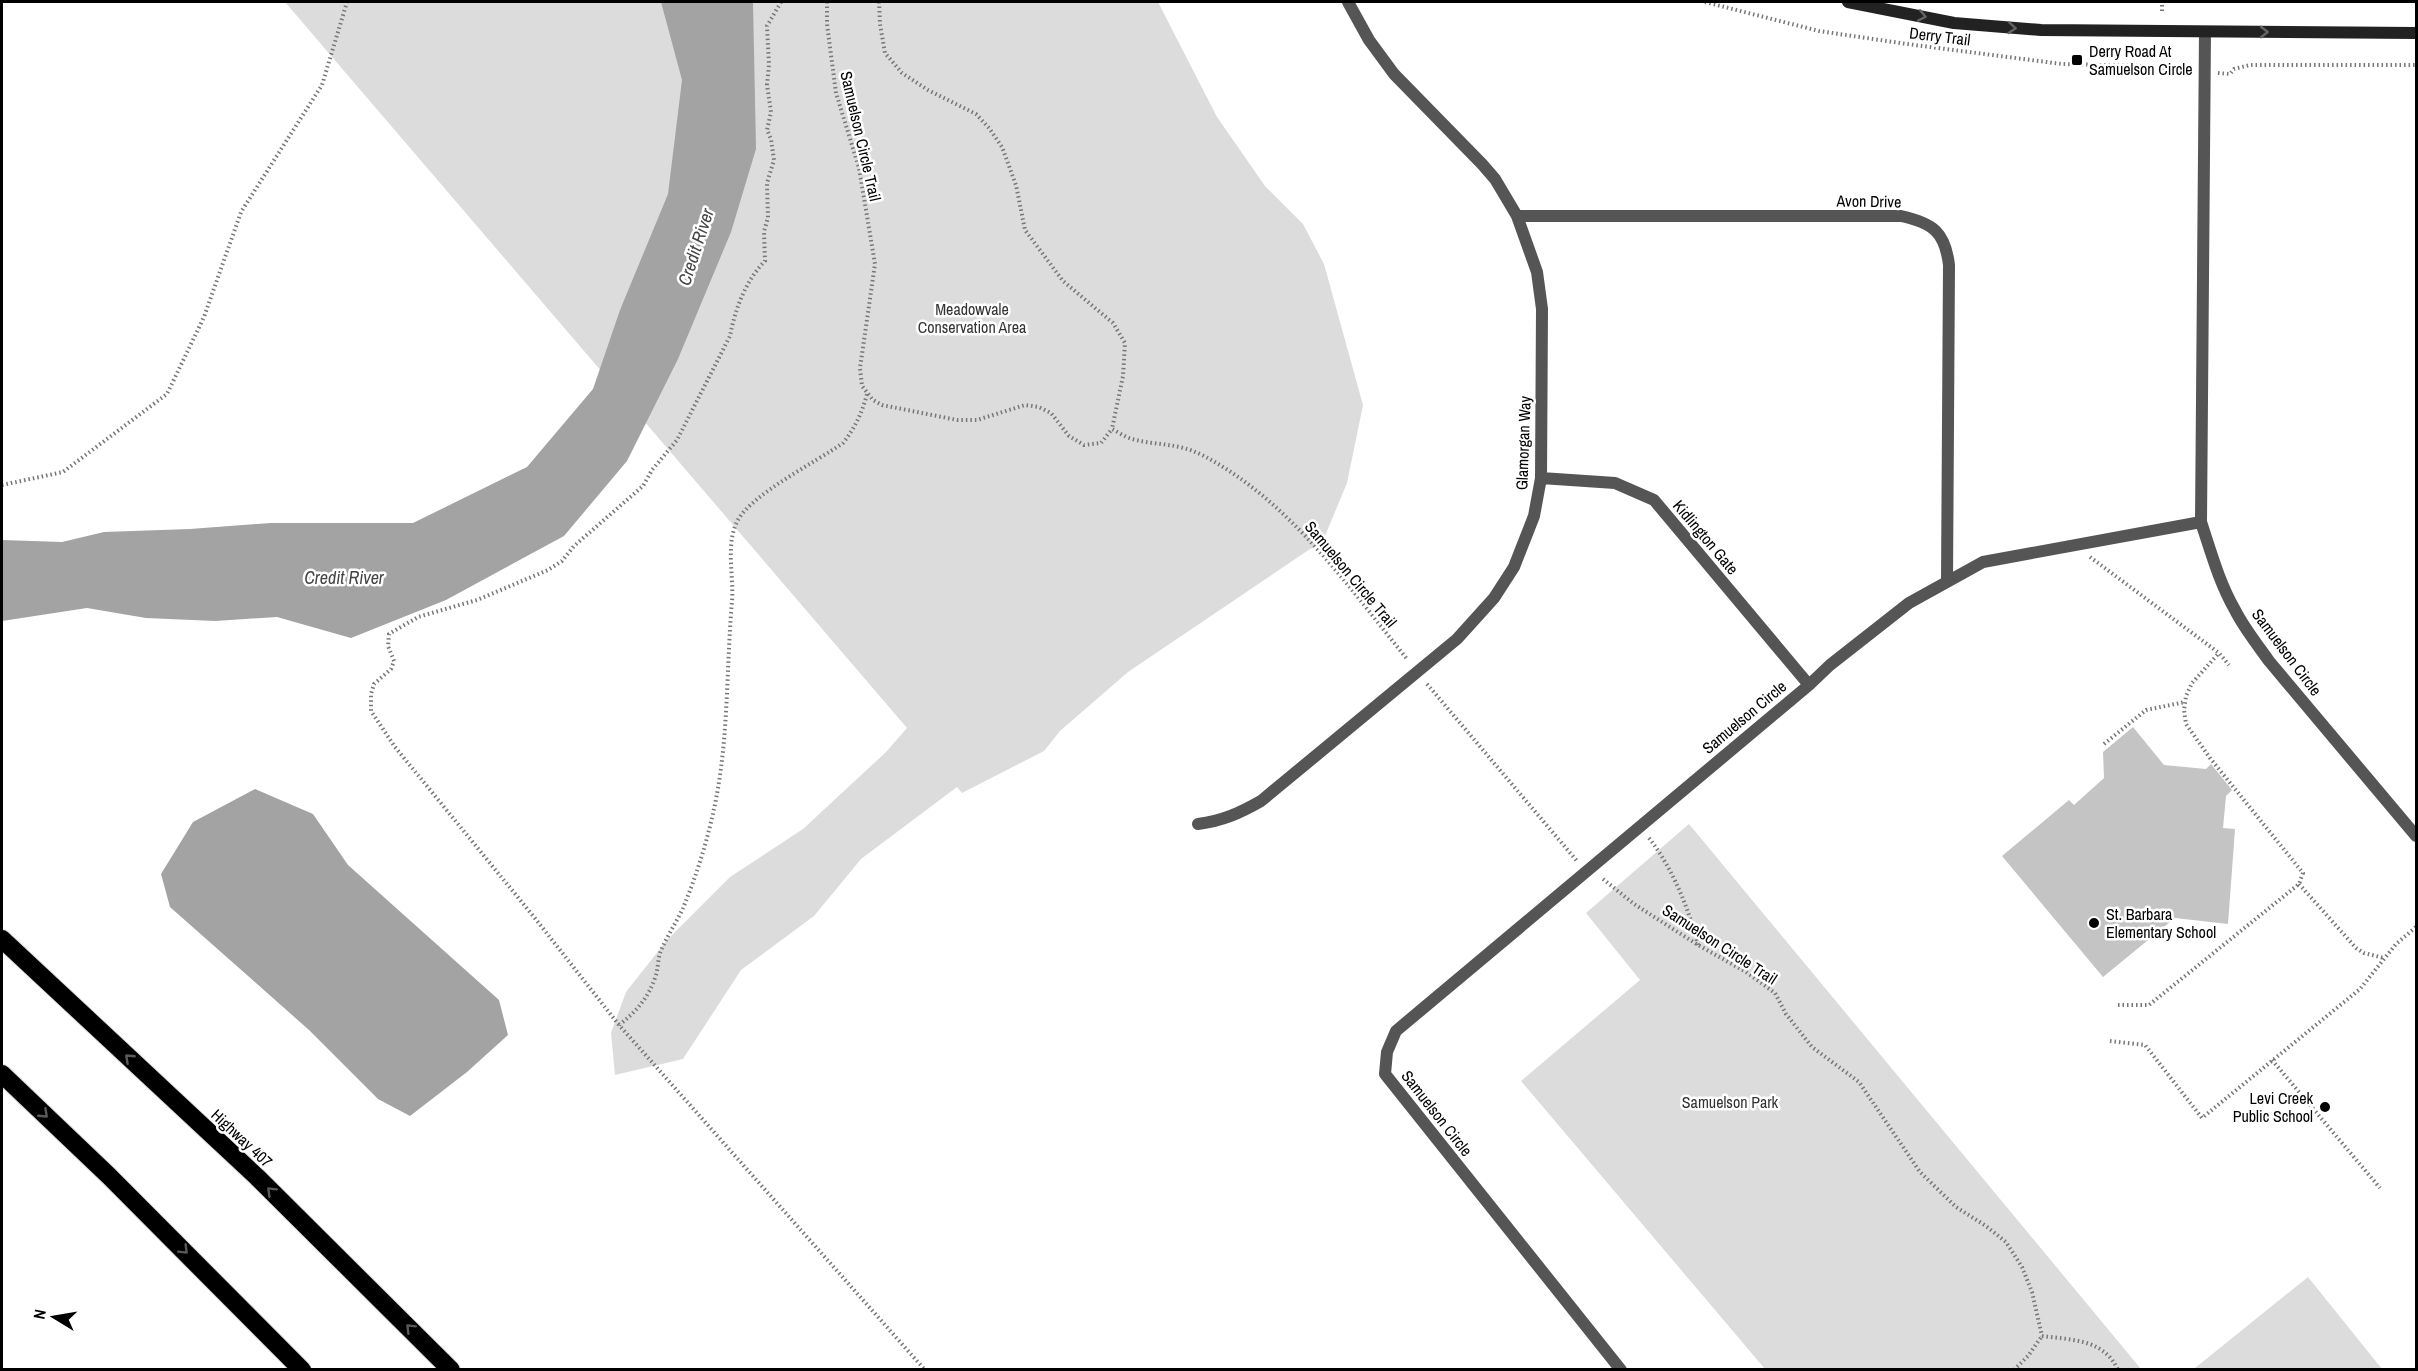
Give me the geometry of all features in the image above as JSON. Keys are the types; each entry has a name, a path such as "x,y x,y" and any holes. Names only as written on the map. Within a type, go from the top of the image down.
{"highway":[{"name":"Highway 407","path":"2,939 257,1178 451,1370"},
{"path":"2,1074 109,1176 302,1370"}],"main road":[{"path":"1848,2 1954,23 2030,29 2416,33"}],"street":[{"name":"Glamorgan Way","path":"1198,824 1218,821 1235,815 1261,801 1457,639 1494,598 1514,567 1534,516 1541,478 1542,309 1537,272 1516,216 1501,189 1482,164 1394,74 1369,40 1348,2"},
{"path":"2201,522 2205,32"},
{"name":"Avon Drive","path":"1516,216 1901,216 1920,220 1937,230 1946,248 1949,265 1947,581"},
{"name":"Kidlington Gate","path":"1541,478 1616,483 1654,500 1809,685"},
{"name":"Samuelson Circle","path":"1621,1370 1385,1074 1387,1052 1396,1031 1830,665 1909,603 1983,561 2201,522 2221,581 2235,610 2254,640 2269,661 2412,820 2416,836"}],"path":[{"path":"2,485 63,472 167,394 204,317 241,212 322,85 347,2"},
{"path":"781,2 767,26 769,64 767,85 771,112 767,130 771,139 774,160 767,183 768,218 764,231 765,261 753,273 734,318 730,336 677,440 652,470 643,486 574,546 562,561 548,570 477,600 418,616 389,634 388,646 394,661 391,669 375,684 371,694 371,711 394,747 513,891 619,1025 925,1370"},
{"name":"Samuelson Circle Trail","path":"827,2 827,24 836,93 859,168 875,264 860,368 862,386 867,394"},
{"path":"619,1025 634,1014 648,996 661,952 684,906 714,810 726,727 733,587 732,547 736,523 744,510 843,443 862,413 867,394 882,405 957,420 977,420 1025,405 1039,407 1051,413 1070,436 1084,445 1101,443 1112,429 1123,376 1125,343 1113,322 1063,281 1025,230 1017,185 1002,147 989,128 976,114 928,90 902,73 885,53 879,2"},
{"name":"Derry Trail","path":"1705,2 1819,31 2062,64 2145,66 2174,72"},
{"path":"2162,2 2162,11"},
{"path":"2225,74 2250,65 2416,65"},
{"name":"Samuelson Circle Trail","path":"1112,429 1131,439 1179,445 1219,463 1244,479 1314,544 1409,663"},
{"path":"2076,545 2103,568 2219,653 2229,665"},
{"path":"2118,1005 2149,1005 2299,884 2303,873 2210,758 2186,724 2185,702 2192,684 2219,653"},
{"path":"1426,683 1576,861"},
{"path":"2104,744 2146,710 2185,702"},
{"path":"1640,825 1670,870 1691,918 1698,945"},
{"name":"Samuelson Circle Trail","path":"1599,876 1635,904 1698,945 1746,972 1775,993 1786,1014 1812,1047 1859,1082 1920,1172 1956,1207 2006,1242 2022,1267 2032,1293 2042,1336"},
{"path":"2299,884 2356,948 2364,954 2384,958"},
{"path":"2110,1041 2145,1045 2202,1118 2360,988 2396,944 2416,927"},
{"path":"2272,1060 2380,1188"},
{"path":"2014,1370 2028,1356 2042,1336 2080,1342 2099,1348 2112,1358 2118,1370"}],"green space":[{"name":"Meadowvale Conservation Area","path":"285,2 1158,2 1217,117 1265,186 1303,224 1324,264 1363,405 1347,483 1322,543 1128,672 1060,731 1044,751 962,793 957,787 861,859 814,916 741,970 683,1059 615,1075 611,1033 626,992 667,940 730,877 803,829 886,752 907,728"},
{"name":"Samuelson Park","path":"1689,824 2141,1369 1765,1369 1521,1081 1640,980 1586,913"},
{"path":"2308,1277 2382,1369 2195,1368"}],"water":[{"name":"Credit River","path":"661,2 753,2 756,149 731,232 678,359 627,461 564,536 446,600 351,638 277,617 215,621 146,618 87,608 2,621 2,540 62,542 104,532 271,523 413,523 527,467 593,389 620,310 668,194 682,80"},
{"path":"255,789 313,814 348,865 499,1000 508,1035 467,1072 410,1116 378,1099 309,1030 170,907 161,874 193,822"}],"building":[{"path":"2133,727 2164,765 2206,769 2211,764 2232,790 2226,796 2223,828 2235,829 2228,924 2175,918 2103,977 2002,856 2069,800 2074,805 2104,778 2103,752"}],"place":[{"name":"Derry Road At Samuelson Circle","path":"2077,60"},
{"name":"St. Barbara Elementary School","path":"2094,923"},
{"name":"Levi Creek Public School","path":"2325,1107"}]}
